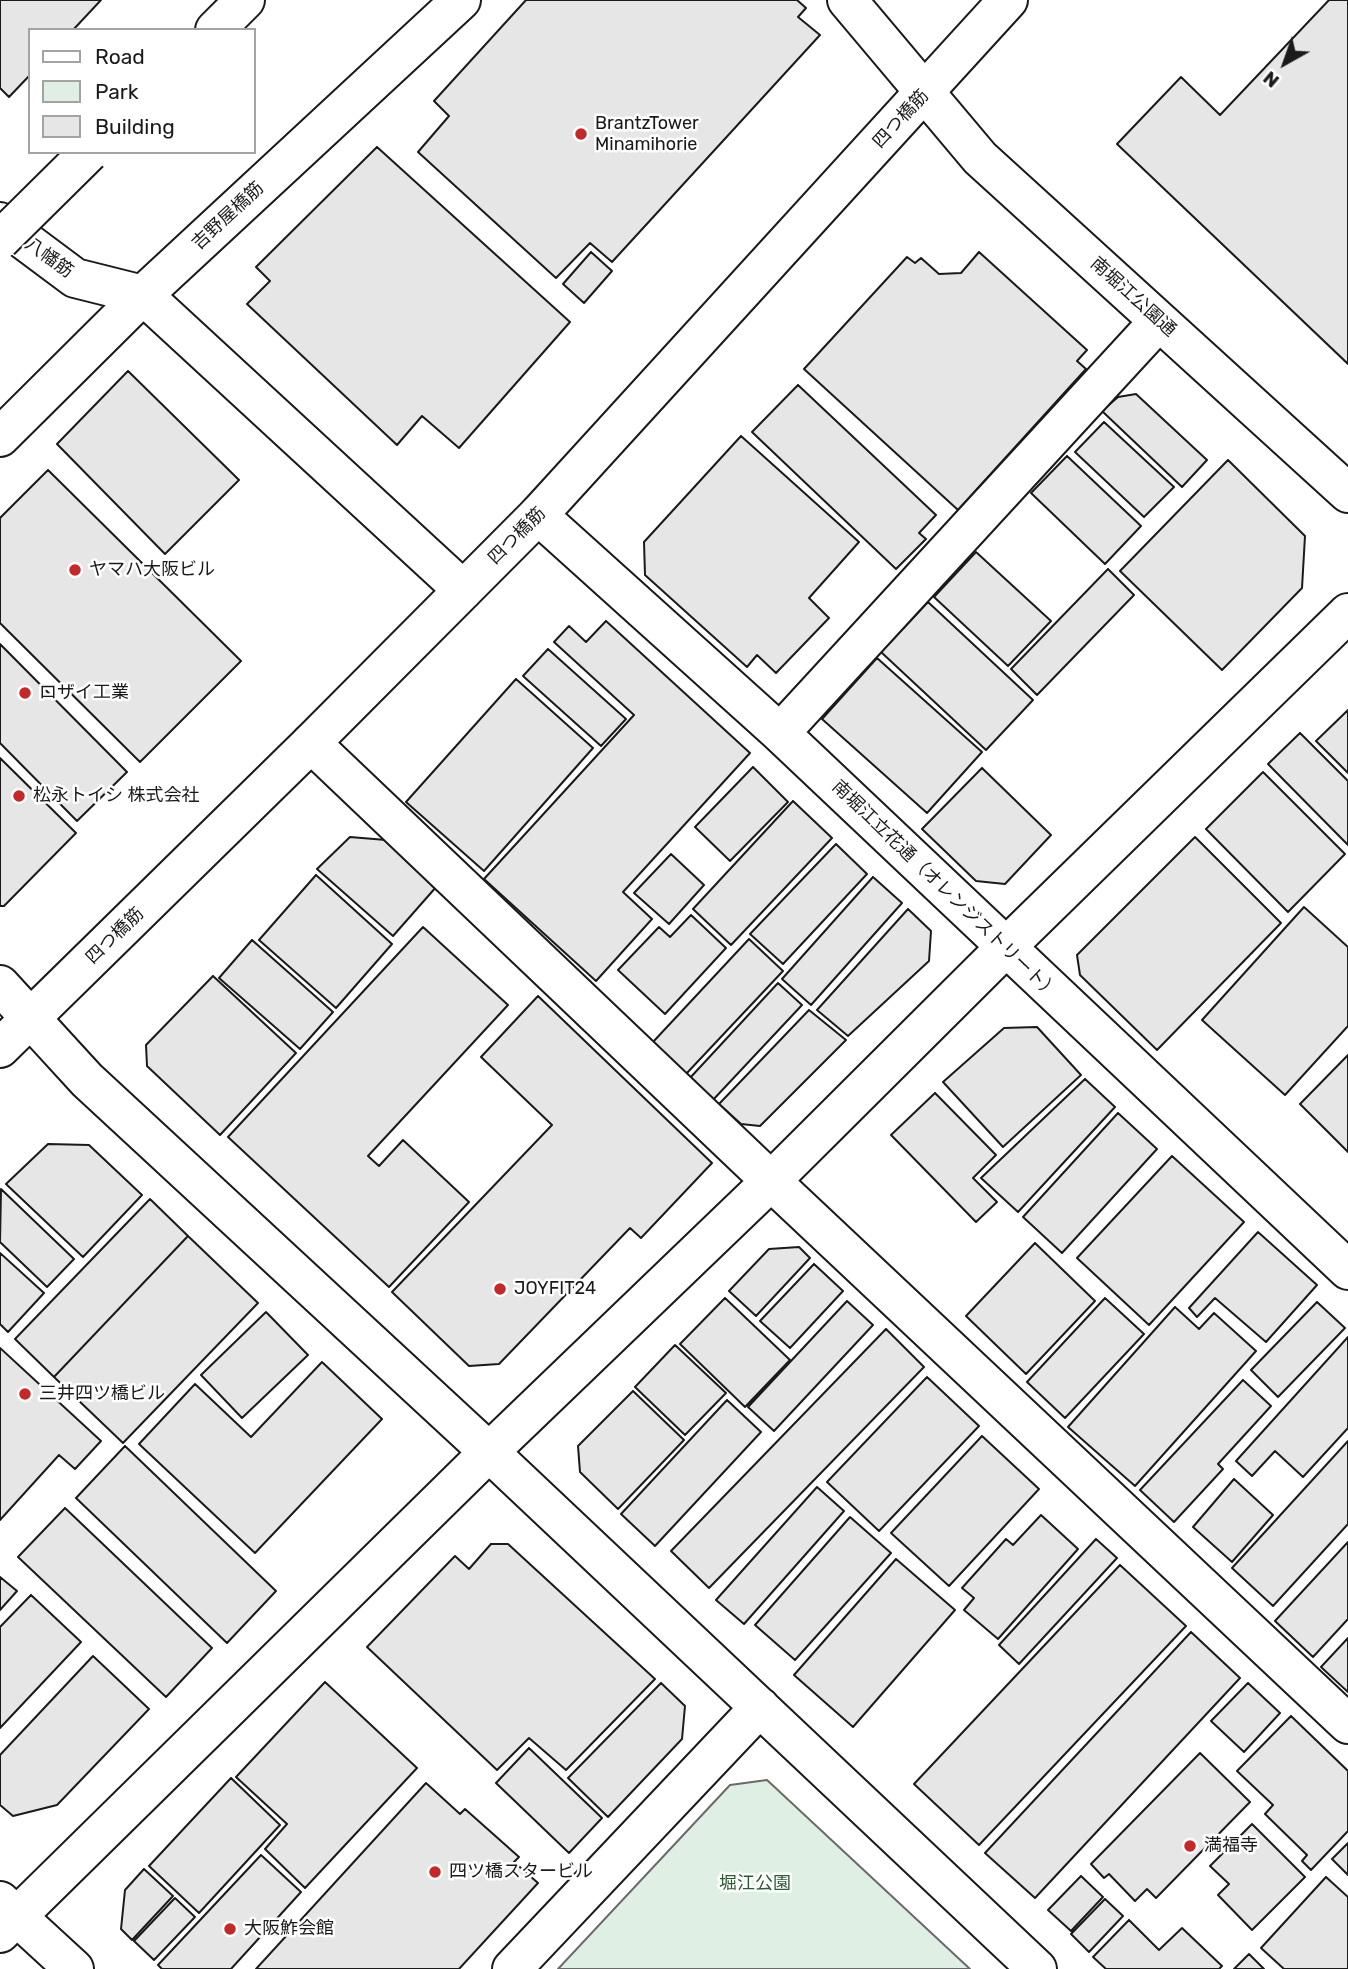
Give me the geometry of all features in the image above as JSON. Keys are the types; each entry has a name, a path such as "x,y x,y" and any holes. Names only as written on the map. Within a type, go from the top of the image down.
{"main road":[{"path":"217,28 245,0"},
{"name":"吉野屋橋筋","path":"0,437 144,295 461,0"},
{"name":"南堀江公園通","path":"847,0 981,158 1348,493"},
{"name":"四つ橋筋","path":"0,1048 311,743 538,515 1008,0"},
{"path":"0,240 87,154"},
{"name":"八幡筋","path":"0,222 75,278 144,295"},
{"path":"144,295 463,590"},
{"path":"780,733 1159,321"},
{"name":"南堀江立花通（オレンジストリート）","path":"538,515 780,733 1348,1270"},
{"path":"74,1969 6,1917 771,1181 1348,613"},
{"path":"311,743 1348,1724"},
{"path":"0,985 86,1080 489,1452 1037,1969"},
{"path":"512,1969 760,1707"}],"green space":[{"name":"堀江公園","path":"767,1780 970,1969 558,1969 730,1785"}],"building":[{"path":"0,0 101,0 75,28 28,28 28,77 9,97 0,88"},
{"name":"BrantzTower Minamihorie","path":"526,0 797,0 806,8 798,17 820,35 612,262 590,243 556,278 418,152 449,116 434,101"},
{"path":"1329,0 1348,0 1348,364 1117,144 1181,77 1220,115"},
{"path":"377,147 570,322 459,448 422,416 397,445 247,304 270,281 256,267"},
{"path":"591,252 612,271 584,303 563,284"},
{"path":"979,252 1087,350 1077,361 1086,369 958,510 804,369 907,257 915,263 921,258 939,274 961,273"},
{"path":"128,371 239,480 165,554 57,444"},
{"path":"798,385 936,515 919,533 926,539 896,569 752,432"},
{"path":"1136,394 1207,460 1182,487 1102,411 1118,397"},
{"path":"1104,422 1174,487 1144,517 1075,452"},
{"path":"741,436 859,542 809,598 829,618 776,673 757,655 747,667 645,575 644,542"},
{"path":"1067,456 1141,526 1105,564 1031,493"},
{"path":"1228,460 1305,536 1302,588 1222,670 1120,571"},
{"name":"ヤマハ大阪ビル","path":"48,470 241,661 140,762 0,623 0,518"},
{"path":"976,552 1051,621 1008,666 934,597"},
{"path":"1108,569 1134,595 1037,695 1011,669"},
{"path":"928,602 1033,700 986,750 881,652"},
{"path":"606,621 750,753 623,892 652,919 596,981 484,879 634,715 554,642 569,626 586,642"},
{"name":"ロザイ工業","path":"0,644 127,772 77,821 0,743"},
{"path":"548,649 626,719 601,746 523,676"},
{"path":"877,658 982,752 927,813 822,719"},
{"path":"516,679 593,748 484,871 406,802"},
{"path":"1348,710 1348,773 1316,741"},
{"path":"1300,733 1348,781 1348,845 1268,764"},
{"name":"松永トイシ 株式会社","path":"0,758 76,833 4,906 0,906"},
{"path":"753,767 788,802 730,861 695,827"},
{"path":"982,768 1051,835 1005,884 976,881 922,829"},
{"path":"1263,772 1345,854 1288,912 1206,829"},
{"path":"793,801 832,838 731,945 693,909"},
{"path":"350,837 386,840 437,886 393,936 317,869"},
{"path":"1195,837 1281,923 1157,1050 1080,975 1077,955"},
{"path":"836,844 867,874 783,964 750,934"},
{"path":"671,854 704,885 669,924 634,893"},
{"path":"316,875 392,944 336,1008 259,940"},
{"path":"873,877 902,903 811,1005 782,979"},
{"path":"1304,907 1348,947 1348,1026 1285,1095 1202,1020"},
{"path":"908,909 931,931 929,961 848,1036 817,1010"},
{"path":"691,915 726,948 665,1014 618,970 659,927 670,937"},
{"path":"423,927 508,1005 368,1156 379,1166 403,1140 469,1202 389,1287 228,1137"},
{"path":"749,939 783,971 686,1074 653,1042"},
{"path":"252,940 333,1012 300,1049 219,978"},
{"path":"213,976 296,1053 220,1135 147,1066 146,1045"},
{"path":"778,983 802,1005 712,1101 689,1079"},
{"path":"538,996 712,1163 641,1238 630,1228 499,1364 469,1366 392,1292 552,1125 481,1057"},
{"path":"809,1010 846,1040 760,1126 741,1124 719,1104"},
{"path":"1037,1027 1081,1075 1003,1147 943,1082 1004,1028"},
{"path":"1348,1055 1348,1152 1300,1104"},
{"path":"1085,1079 1115,1107 1018,1212 981,1178"},
{"path":"935,1093 996,1155 973,1178 997,1202 976,1222 891,1135"},
{"path":"1118,1113 1157,1149 1062,1253 1023,1217"},
{"path":"48,1144 89,1145 142,1195 83,1257 6,1184"},
{"path":"1172,1156 1244,1222 1149,1325 1077,1258"},
{"path":"1,1189 74,1259 47,1287 0,1242"},
{"path":"150,1199 188,1236 54,1377 15,1339"},
{"path":"1258,1232 1317,1285 1266,1342 1215,1298 1197,1317 1189,1308"},
{"path":"188,1236 258,1303 123,1443 54,1377"},
{"path":"1035,1243 1095,1301 1026,1374 966,1316"},
{"path":"799,1247 810,1258 756,1316 729,1291 769,1249"},
{"path":"0,1253 44,1293 8,1332 0,1324"},
{"path":"814,1264 843,1291 790,1348 760,1321"},
{"path":"725,1298 790,1360 745,1407 680,1344"},
{"path":"1105,1298 1144,1334 1065,1418 1027,1382"},
{"path":"847,1301 873,1325 774,1431 748,1407"},
{"path":"1317,1302 1345,1328 1278,1397 1251,1370"},
{"path":"1175,1307 1199,1329 1214,1313 1256,1351 1135,1486 1068,1427"},
{"path":"266,1312 308,1355 242,1418 201,1375"},
{"path":"886,1329 924,1367 709,1588 671,1551"},
{"path":"1348,1337 1348,1428 1303,1477 1275,1451 1252,1476 1236,1461"},
{"path":"675,1345 726,1393 685,1435 635,1387"},
{"name":"三井四ツ橋ビル","path":"0,1348 101,1441 75,1469 59,1455 0,1520"},
{"path":"322,1362 382,1419 255,1553 139,1444 195,1384 251,1437"},
{"path":"927,1377 979,1426 879,1531 827,1482"},
{"path":"1243,1380 1271,1406 1218,1464 1223,1469 1174,1522 1140,1490"},
{"path":"633,1391 684,1440 618,1509 580,1472 578,1446"},
{"path":"727,1400 761,1432 655,1546 621,1514"},
{"path":"982,1436 1039,1489 949,1586 891,1533"},
{"path":"1348,1441 1348,1524 1273,1606 1232,1568"},
{"path":"125,1446 276,1591 227,1643 76,1498"},
{"path":"1234,1479 1273,1515 1232,1562 1193,1527"},
{"path":"817,1487 844,1511 744,1624 716,1600"},
{"path":"65,1508 212,1648 166,1697 18,1557"},
{"path":"1041,1515 1078,1549 998,1639 964,1610 974,1598 962,1588 1006,1539 1013,1545"},
{"path":"850,1517 891,1553 795,1660 755,1625"},
{"path":"1096,1539 1117,1558 1019,1664 999,1645"},
{"path":"1348,1542 1348,1619 1313,1657 1275,1621"},
{"path":"491,1544 508,1544 655,1679 566,1770 529,1738 497,1770 367,1647 455,1556 469,1569"},
{"path":"896,1559 955,1610 853,1727 794,1675"},
{"path":"1120,1565 1186,1626 979,1845 914,1784"},
{"path":"0,1577 17,1591 0,1610"},
{"path":"31,1595 81,1642 0,1728 0,1627"},
{"path":"1191,1632 1240,1678 1035,1898 985,1853"},
{"path":"1348,1638 1348,1692 1321,1667"},
{"path":"93,1656 149,1709 57,1805 13,1816 0,1805 0,1755"},
{"path":"325,1682 417,1768 305,1888 265,1849 287,1824 236,1777"},
{"path":"661,1683 685,1706 682,1739 608,1817 568,1778"},
{"path":"1248,1683 1280,1713 1244,1752 1211,1721"},
{"path":"1291,1716 1348,1771 1348,1831 1311,1870 1302,1861 1307,1855 1265,1814 1273,1805 1237,1771"},
{"path":"529,1748 602,1818 569,1853 496,1783"},
{"path":"1200,1753 1250,1802 1156,1898 1147,1889 1135,1901 1109,1874 1104,1878 1091,1864"},
{"path":"231,1778 280,1825 199,1913 149,1866"},
{"name":"四ツ橋スタービル","path":"426,1783 460,1814 465,1809 519,1857 514,1862 538,1883 459,1969 256,1969"},
{"path":"1252,1824 1305,1877 1252,1930 1218,1895 1229,1884 1210,1866"},
{"path":"1348,1843 1348,1875 1332,1859"},
{"name":"大阪鮓会館","path":"261,1855 301,1892 231,1969 162,1969 158,1965"},
{"path":"144,1869 173,1896 132,1940 121,1929 125,1890"},
{"path":"1081,1876 1103,1897 1071,1931 1048,1910"},
{"path":"1326,1877 1348,1897 1348,1969 1284,1969 1261,1948"},
{"path":"175,1898 195,1917 154,1960 134,1941"},
{"path":"1105,1899 1123,1916 1089,1952 1071,1934"},
{"path":"1129,1920 1159,1950 1182,1928 1222,1966 1219,1969 1106,1969 1093,1957"},
{"path":"1249,1954 1264,1969 1234,1969"}],"place":[{"name":"BrantzTower Minamihorie","path":"581,134"},
{"name":"ヤマハ大阪ビル","path":"75,570"},
{"name":"ロザイ工業","path":"25,693"},
{"name":"松永トイシ 株式会社","path":"19,796"},
{"name":"JOYFIT24","path":"500,1289"},
{"name":"三井四ツ橋ビル","path":"25,1394"},
{"name":"満福寺","path":"1190,1846"},
{"name":"四ツ橋スタービル","path":"435,1872"},
{"name":"大阪鮓会館","path":"230,1929"}]}
